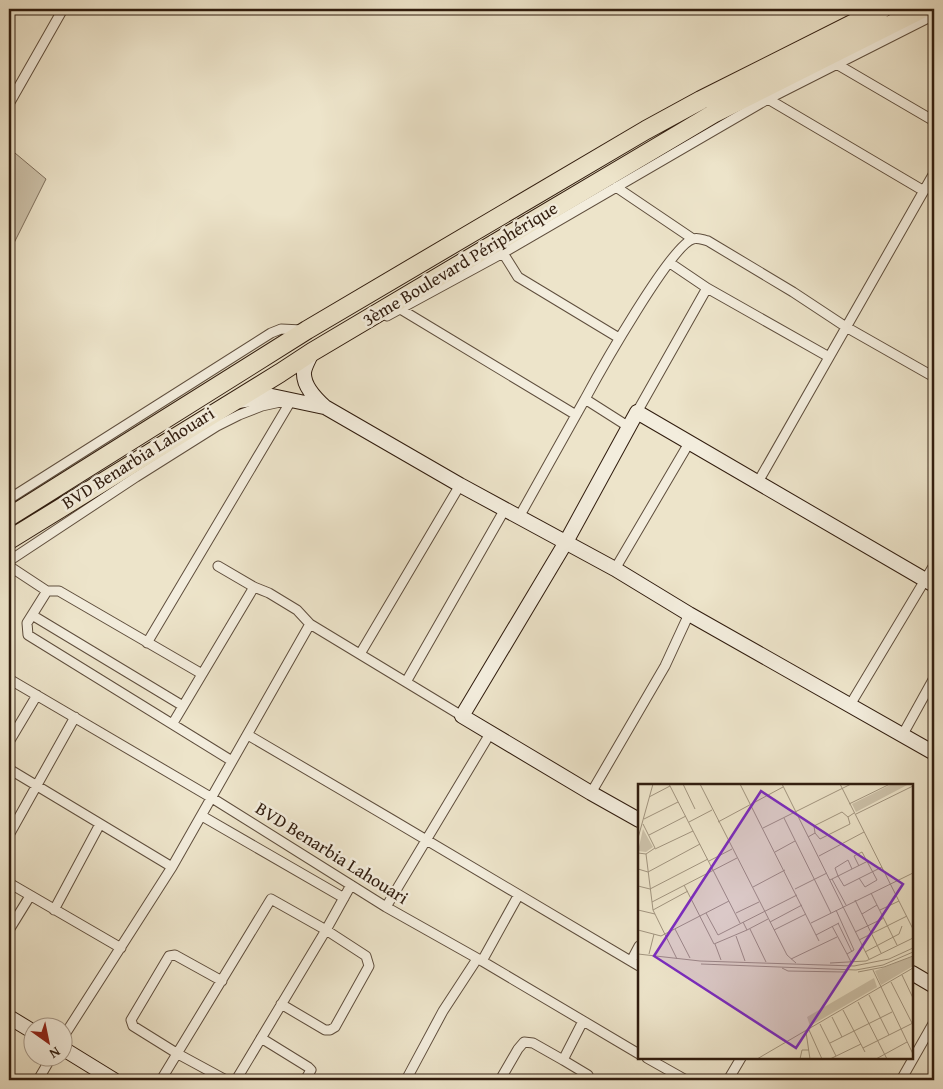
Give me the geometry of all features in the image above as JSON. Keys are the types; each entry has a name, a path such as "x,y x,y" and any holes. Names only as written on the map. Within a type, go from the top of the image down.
{"highway":[{"name":"3ème Boulevard Périphérique","path":"9,516 307,330 646,130 701,100 882,9"},
{"name":"3ème Boulevard Périphérique","path":"9,540 312,352 713,114 831,61 922,9"}],"street":[{"path":"9,104 63,9"},
{"path":"354,327 378,321 402,310 831,61 934,15"},
{"path":"831,61 934,121"},
{"path":"768,99 924,190"},
{"path":"758,482 934,173"},
{"path":"616,187 693,239"},
{"path":"519,517 619,338 670,263 686,243 693,239 699,238 708,242 793,292 846,327 934,377"},
{"path":"503,253 518,277 619,338"},
{"path":"670,263 707,288 829,357"},
{"path":"462,716 566,542 707,288"},
{"path":"402,310 576,415"},
{"path":"9,499 271,333 281,328 307,330"},
{"path":"312,352 304,371 307,385 316,399 325,407 460,485 615,569 688,614 934,753"},
{"path":"232,402 272,396 325,407"},
{"path":"148,642 292,399"},
{"name":"BVD Benarbia Lahouari","path":"9,561 217,426 254,409 292,399"},
{"path":"585,399 629,427"},
{"path":"638,412 930,583"},
{"path":"615,569 689,443"},
{"path":"360,654 460,485"},
{"path":"406,682 505,509"},
{"path":"850,705 930,583 934,565"},
{"path":"9,566 47,591 59,591 202,674"},
{"path":"218,566 254,587 269,593 297,610 310,624 638,819"},
{"path":"173,723 254,587"},
{"path":"47,591 28,623 28,635 232,761"},
{"path":"591,793 665,666 688,614"},
{"path":"32,615 183,706"},
{"path":"72,1024 172,867 310,624"},
{"path":"903,734 934,678"},
{"name":"BVD Benarbia Lahouari","path":"9,679 212,798 386,907 638,1053"},
{"path":"9,742 37,695"},
{"path":"9,835 75,717"},
{"path":"386,907 491,732"},
{"path":"248,735 427,839 518,896 635,963 638,950"},
{"path":"9,769 172,867"},
{"path":"202,816 344,898"},
{"path":"54,910 100,824"},
{"path":"9,883 121,948"},
{"path":"236,1080 351,885"},
{"path":"9,930 30,896"},
{"path":"406,1080 444,1011 480,960 518,896"},
{"path":"161,1080 271,898 366,956 369,962 369,966 336,1027 330,1030 325,1030 281,1004"},
{"path":"222,980 175,955 169,956 131,1020 133,1026 178,1054 226,1080"},
{"path":"913,974 934,986"},
{"path":"9,1018 22,1025"},
{"path":"563,1060 583,1021"},
{"path":"913,1059 934,1022"},
{"path":"261,1038 308,1067 311,1070 305,1080"},
{"path":"500,1080 524,1042 533,1043 563,1060 588,1075 590,1080"},
{"path":"72,1054 114,1080"},
{"path":"649,1059 686,1080"},
{"path":"728,1080 740,1059"},
{"path":"901,1080 913,1059"},
{"path":"38,1080 46,1066"}],"shaded area":[{"path":"9,148 46,179 9,253"}]}
